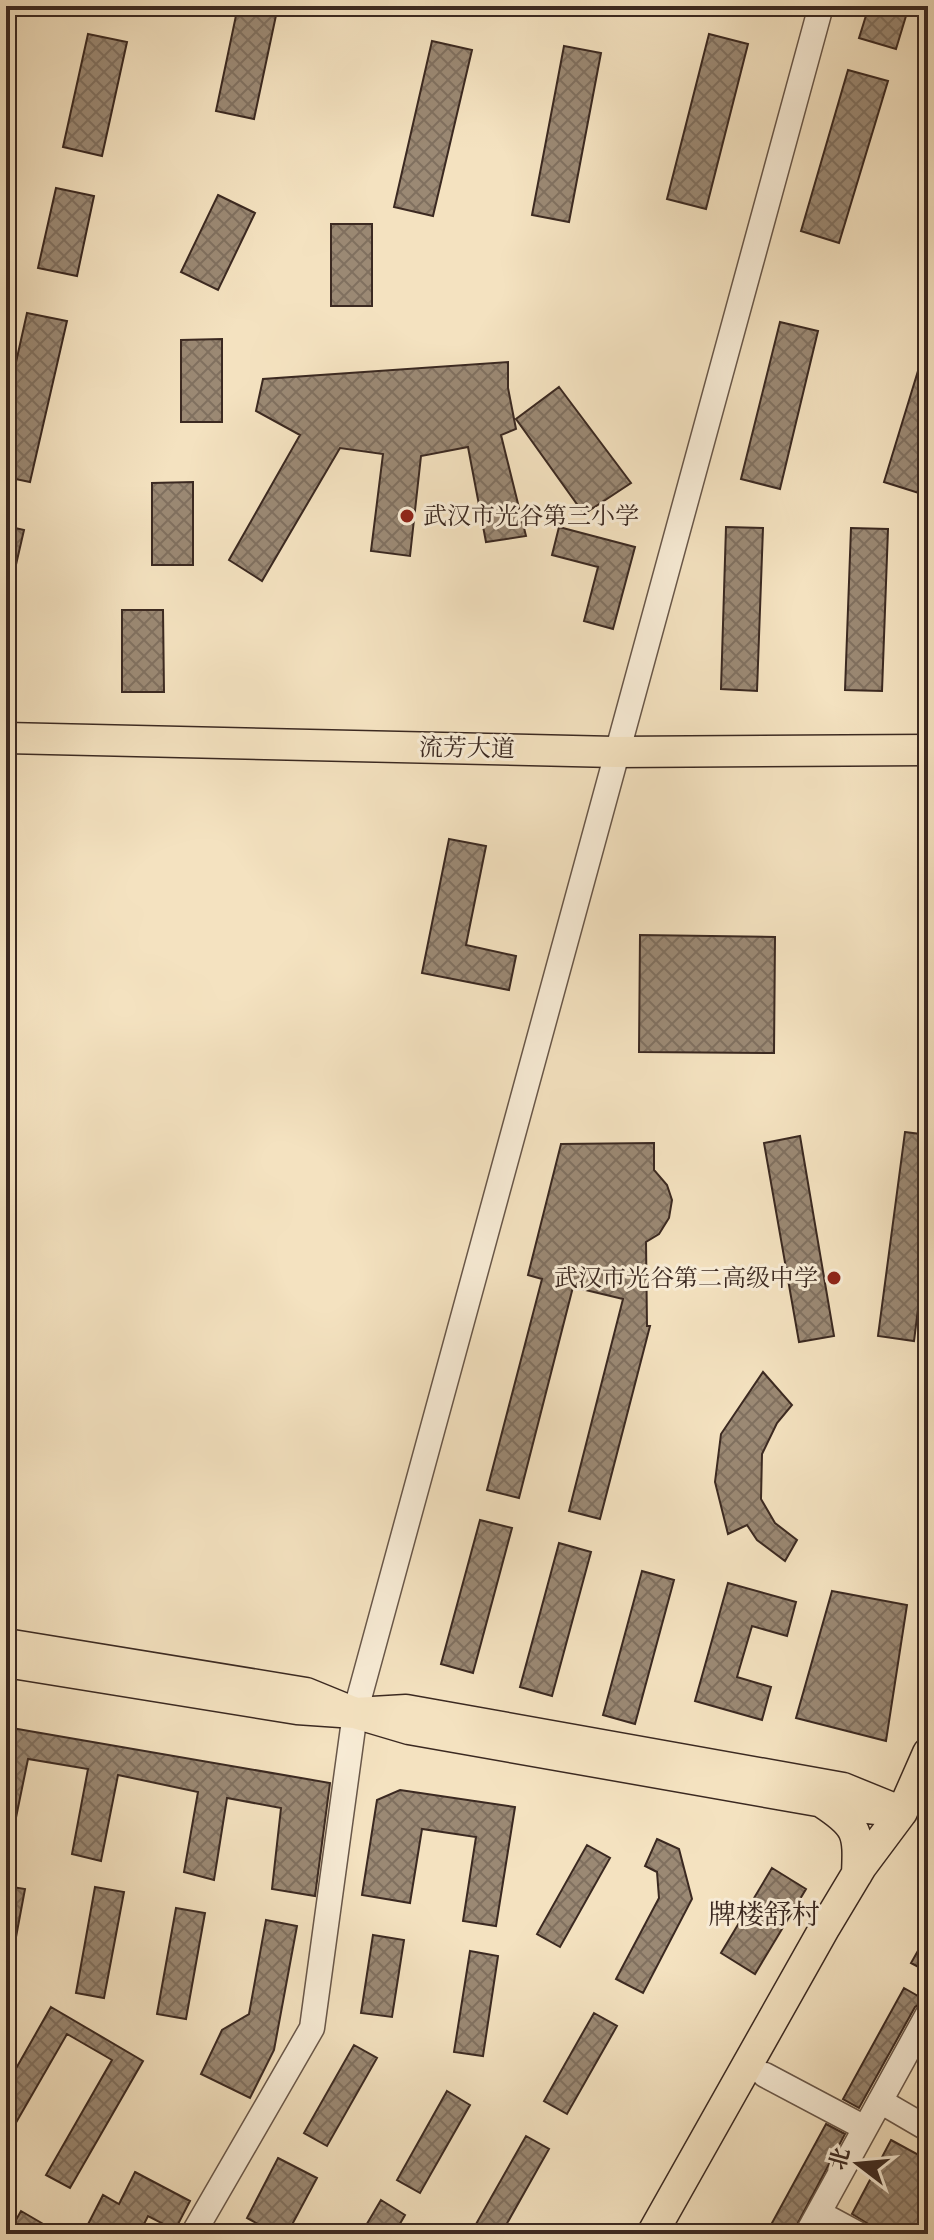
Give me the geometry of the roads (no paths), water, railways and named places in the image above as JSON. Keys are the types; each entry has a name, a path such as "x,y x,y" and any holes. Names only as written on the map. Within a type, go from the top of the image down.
{"main road":[{"name":"流芳大道","path":"6,738 615,752 928,750"},
{"path":"6,1644 306,1693 355,1713"},
{"path":"6,1662 297,1709 355,1713 406,1710 827,1794 902,1812"},
{"path":"827,1794 878,1786 912,1766 928,1750"},
{"path":"675,2234 881,1871 928,1750"},
{"path":"652,2234 857,1874 928,1780"},
{"path":"827,1794 856,1831 857,1874"}],"street":[{"path":"193,2234 312,2028 355,1713 821,6"},
{"path":"858,2234 813,2223 928,2014"},
{"path":"765,2075 865,2128"},
{"path":"880,2101 928,2129"}],"place":[{"name":"武汉市光谷第三小学","path":"407,516"},
{"name":"武汉市光谷第二高级中学","path":"834,1278"}],"district":[{"name":"牌楼舒村","path":"764,1914"}]}
